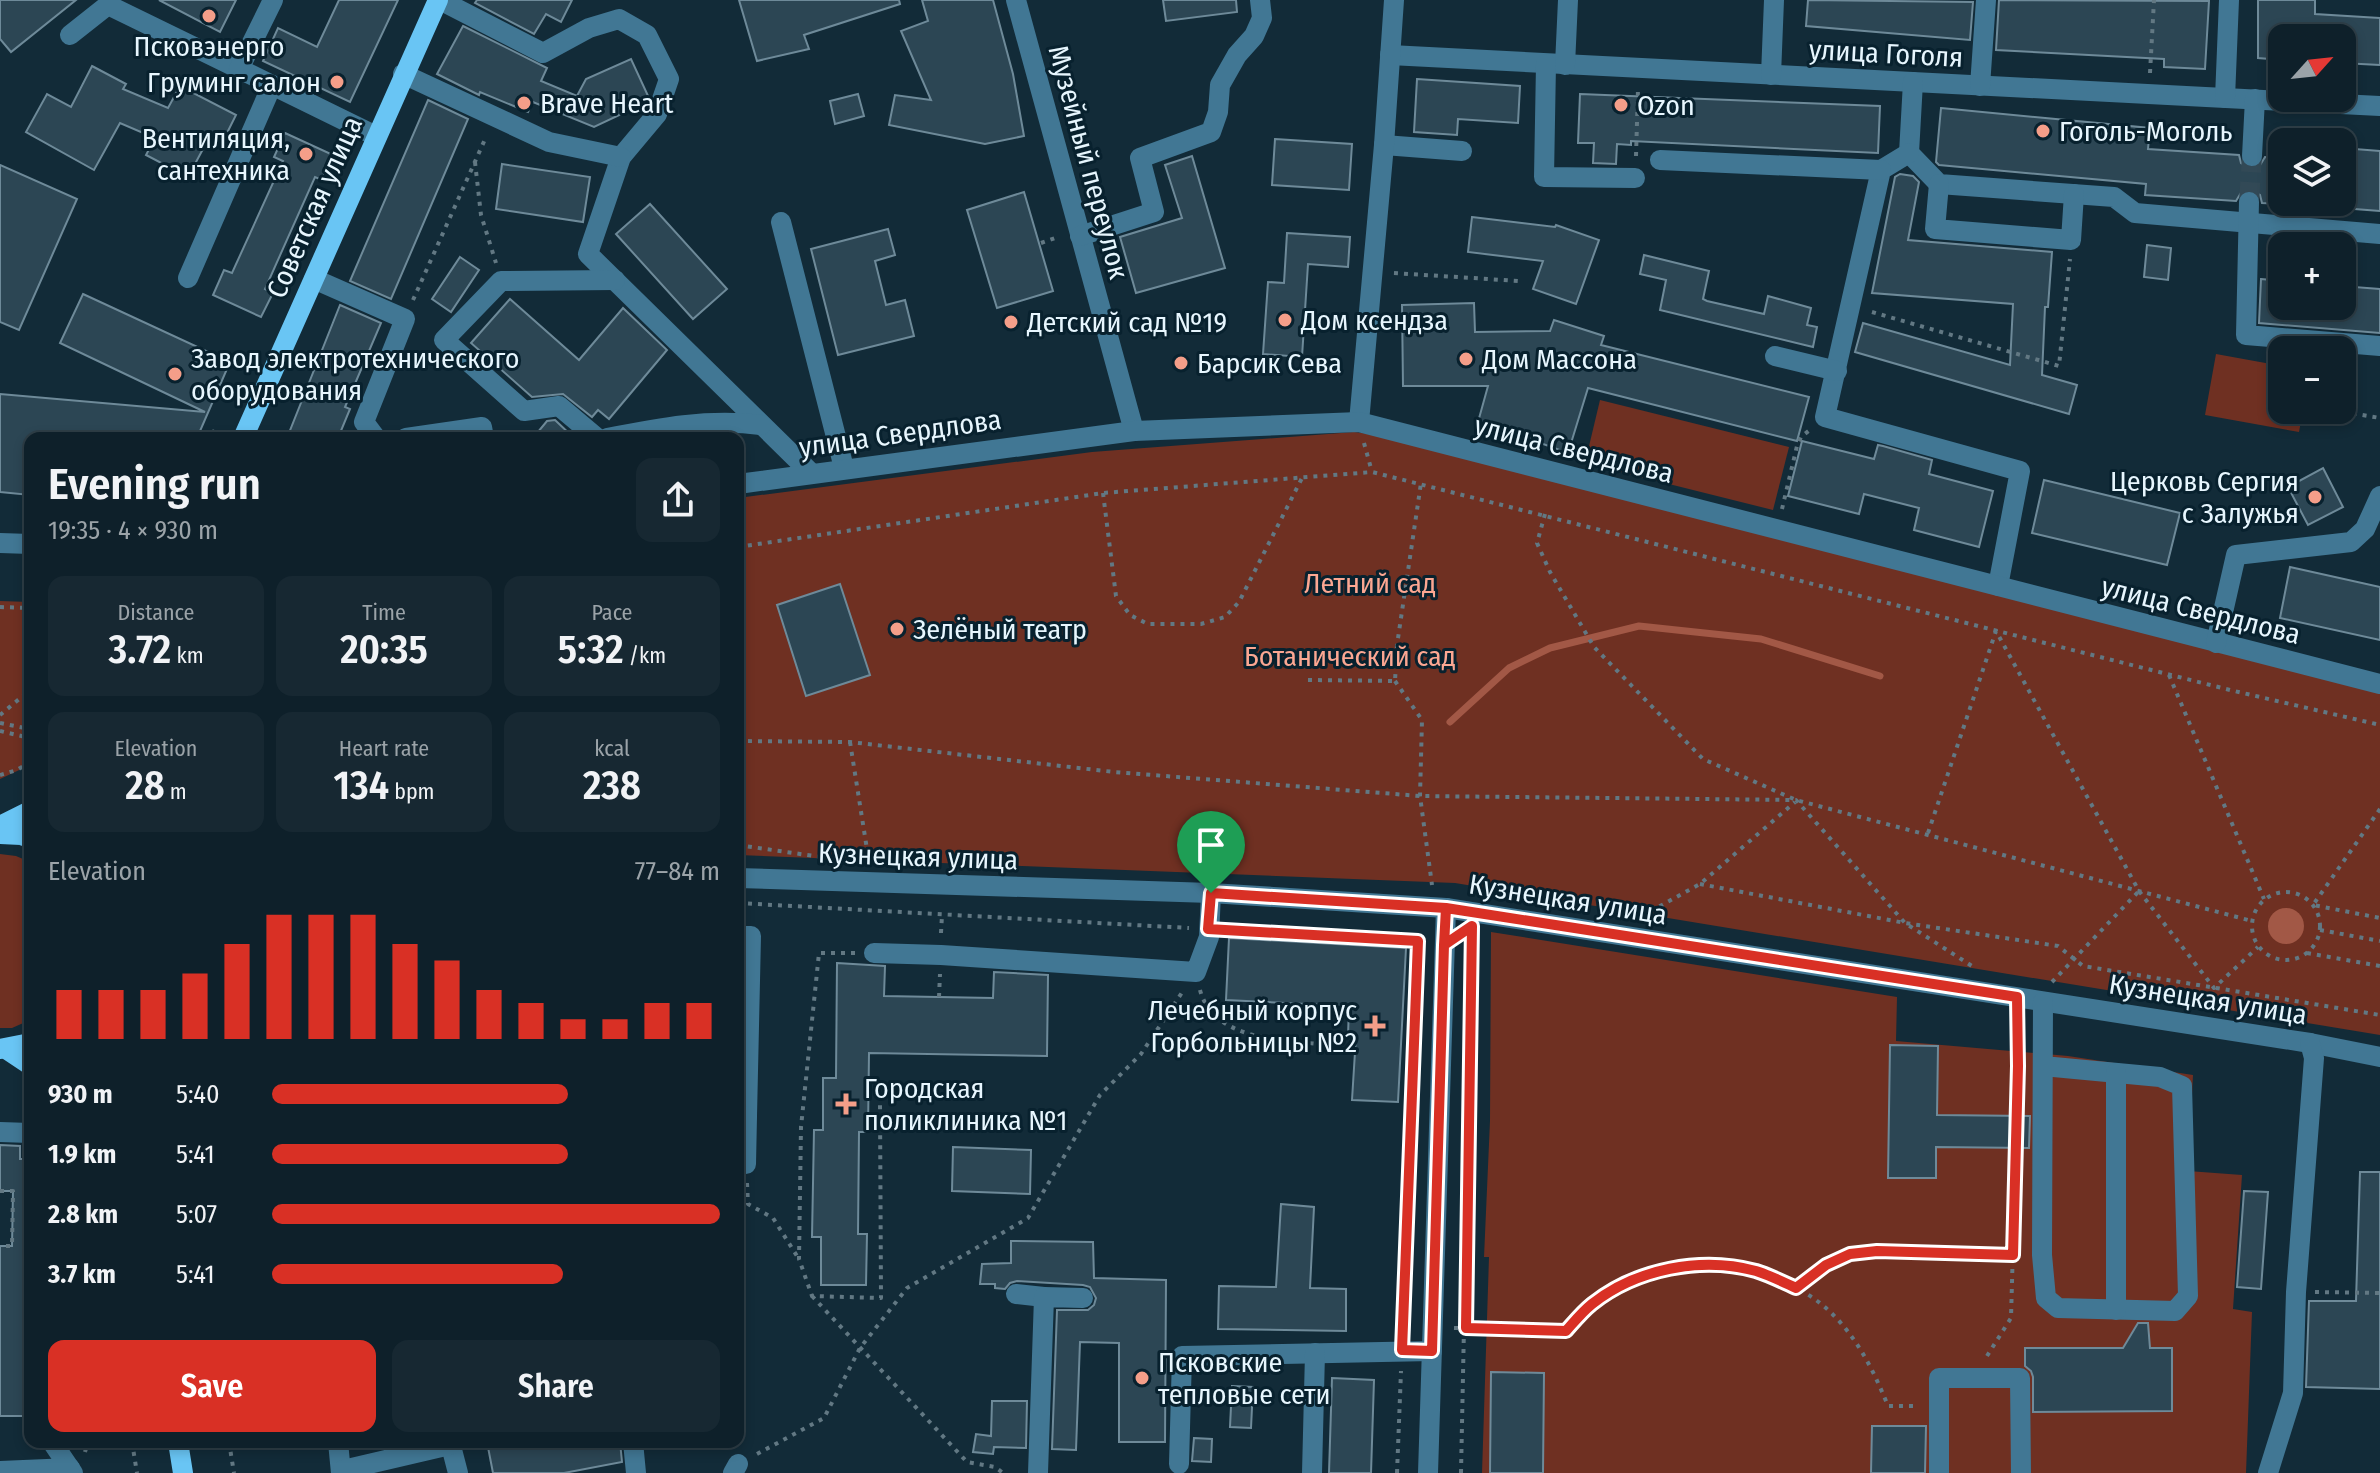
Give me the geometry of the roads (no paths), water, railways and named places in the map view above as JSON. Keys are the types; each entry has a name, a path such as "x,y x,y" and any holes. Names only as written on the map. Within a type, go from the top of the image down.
{"main road":[{"name":"Советская улица","path":"246,432 403,74 439,0"},
{"path":"0,826 24,814"},
{"path":"0,834 24,836"},
{"path":"3,1049 24,1044"},
{"path":"3,1049 24,1061"},
{"path":"179,1448 183,1473"}],"street":[{"path":"239,69 273,0"},
{"path":"439,0 543,53 589,28 619,19 647,35 669,79 657,114 621,157 588,254 811,473"},
{"name":"Музейный переулок","path":"1016,0 1072,235 1134,431"},
{"path":"1072,235 1154,212 1140,158 1211,132 1218,112 1220,85 1237,55 1254,36 1262,18 1260,0"},
{"path":"1359,422 1394,0"},
{"path":"1568,0 1556,65 1544,177 1635,178"},
{"path":"1771,75 1774,0"},
{"path":"1980,86 1986,0"},
{"path":"2225,98 2229,0"},
{"path":"70,35 108,5 376,136"},
{"name":"улица Гоголя","path":"1390,55 2380,106"},
{"path":"403,74 549,142 621,157"},
{"path":"1913,82 1909,153 1939,184 2114,197 2135,213 2380,234"},
{"path":"188,278 272,85"},
{"path":"2252,156 2255,99"},
{"path":"1384,145 1462,151"},
{"path":"1660,160 1881,170 1909,153"},
{"path":"1881,170 1825,417 2020,471 1998,586"},
{"path":"1939,184 1935,229 2071,240 2074,194"},
{"path":"2249,202 2246,335 2380,346"},
{"path":"781,222 844,468"},
{"path":"314,279 405,319 364,422 372,432"},
{"path":"590,432 559,406 524,411 444,340 501,281 615,280"},
{"path":"1775,356 1837,371"},
{"path":"643,432 703,422 761,425"},
{"name":"улица Свердлова","path":"744,483 1134,431 1359,422 2380,684"},
{"path":"447,432 482,427 483,432"},
{"path":"2216,643 2236,555 2351,542 2365,529 2380,496"},
{"path":"0,543 24,544"},
{"name":"Кузнецкая улица","path":"744,878 1211,893 1446,908 2017,997 2044,996 2380,1057"},
{"path":"874,953 1196,972 1209,937 1211,893"},
{"path":"1428,1473 1446,908"},
{"path":"744,936 751,936 744,1076"},
{"path":"2043,1066 2160,1077 2182,1086 2188,1296 2175,1311 2058,1308 2046,1298 2042,1255 2043,1066 2044,996"},
{"path":"2268,1473 2293,1393 2296,1292 2314,1058 2310,1043"},
{"path":"2116,1073 2116,1310"},
{"path":"0,1132 24,1133"},
{"path":"1016,1294 1083,1298"},
{"path":"1038,1473 1044,1297"},
{"path":"1179,1464 1182,1356 1432,1351"},
{"path":"1312,1473 1315,1353"},
{"path":"1939,1473 1939,1378 2020,1378 2021,1473"},
{"path":"56,1448 71,1471"},
{"path":"339,1448 342,1471 366,1469 434,1448"},
{"path":"451,1448 458,1473"},
{"path":"634,1448 636,1473"},
{"path":"0,1471 71,1471"}],"waterway":[{"path":"1450,722 1509,668 1550,648 1639,626 1761,639 1880,676"}],"tunnel":[{"path":"2249,202 2252,156"}],"place":[{"name":"Псковэнерго","path":"209,16"},
{"name":"Груминг салон","path":"337,82"},
{"name":"Brave Heart","path":"524,103"},
{"name":"Ozon","path":"1621,105"},
{"name":"Гоголь-Моголь","path":"2043,131"},
{"name":"Вентиляция, сантехника","path":"306,154"},
{"name":"Дом ксендза","path":"1285,320"},
{"name":"Детский сад №19","path":"1011,322"},
{"name":"Дом Масcона","path":"1466,359"},
{"name":"Барсик Сева","path":"1181,363"},
{"name":"Завод электротехнического оборудования","path":"175,374"},
{"name":"Церковь Сергия с Залужья","path":"2315,497"},
{"name":"Зелёный театр","path":"897,629"},
{"name":"Лечебный корпус Горбольницы №2","path":"1375,1026"},
{"name":"Городская поликлиника №1","path":"846,1104"},
{"name":"Псковские тепловые сети","path":"1142,1378"}],"park label":[{"name":"Летний сад","path":"1370,583"},
{"name":"Ботанический сад","path":"1350,656"}]}
